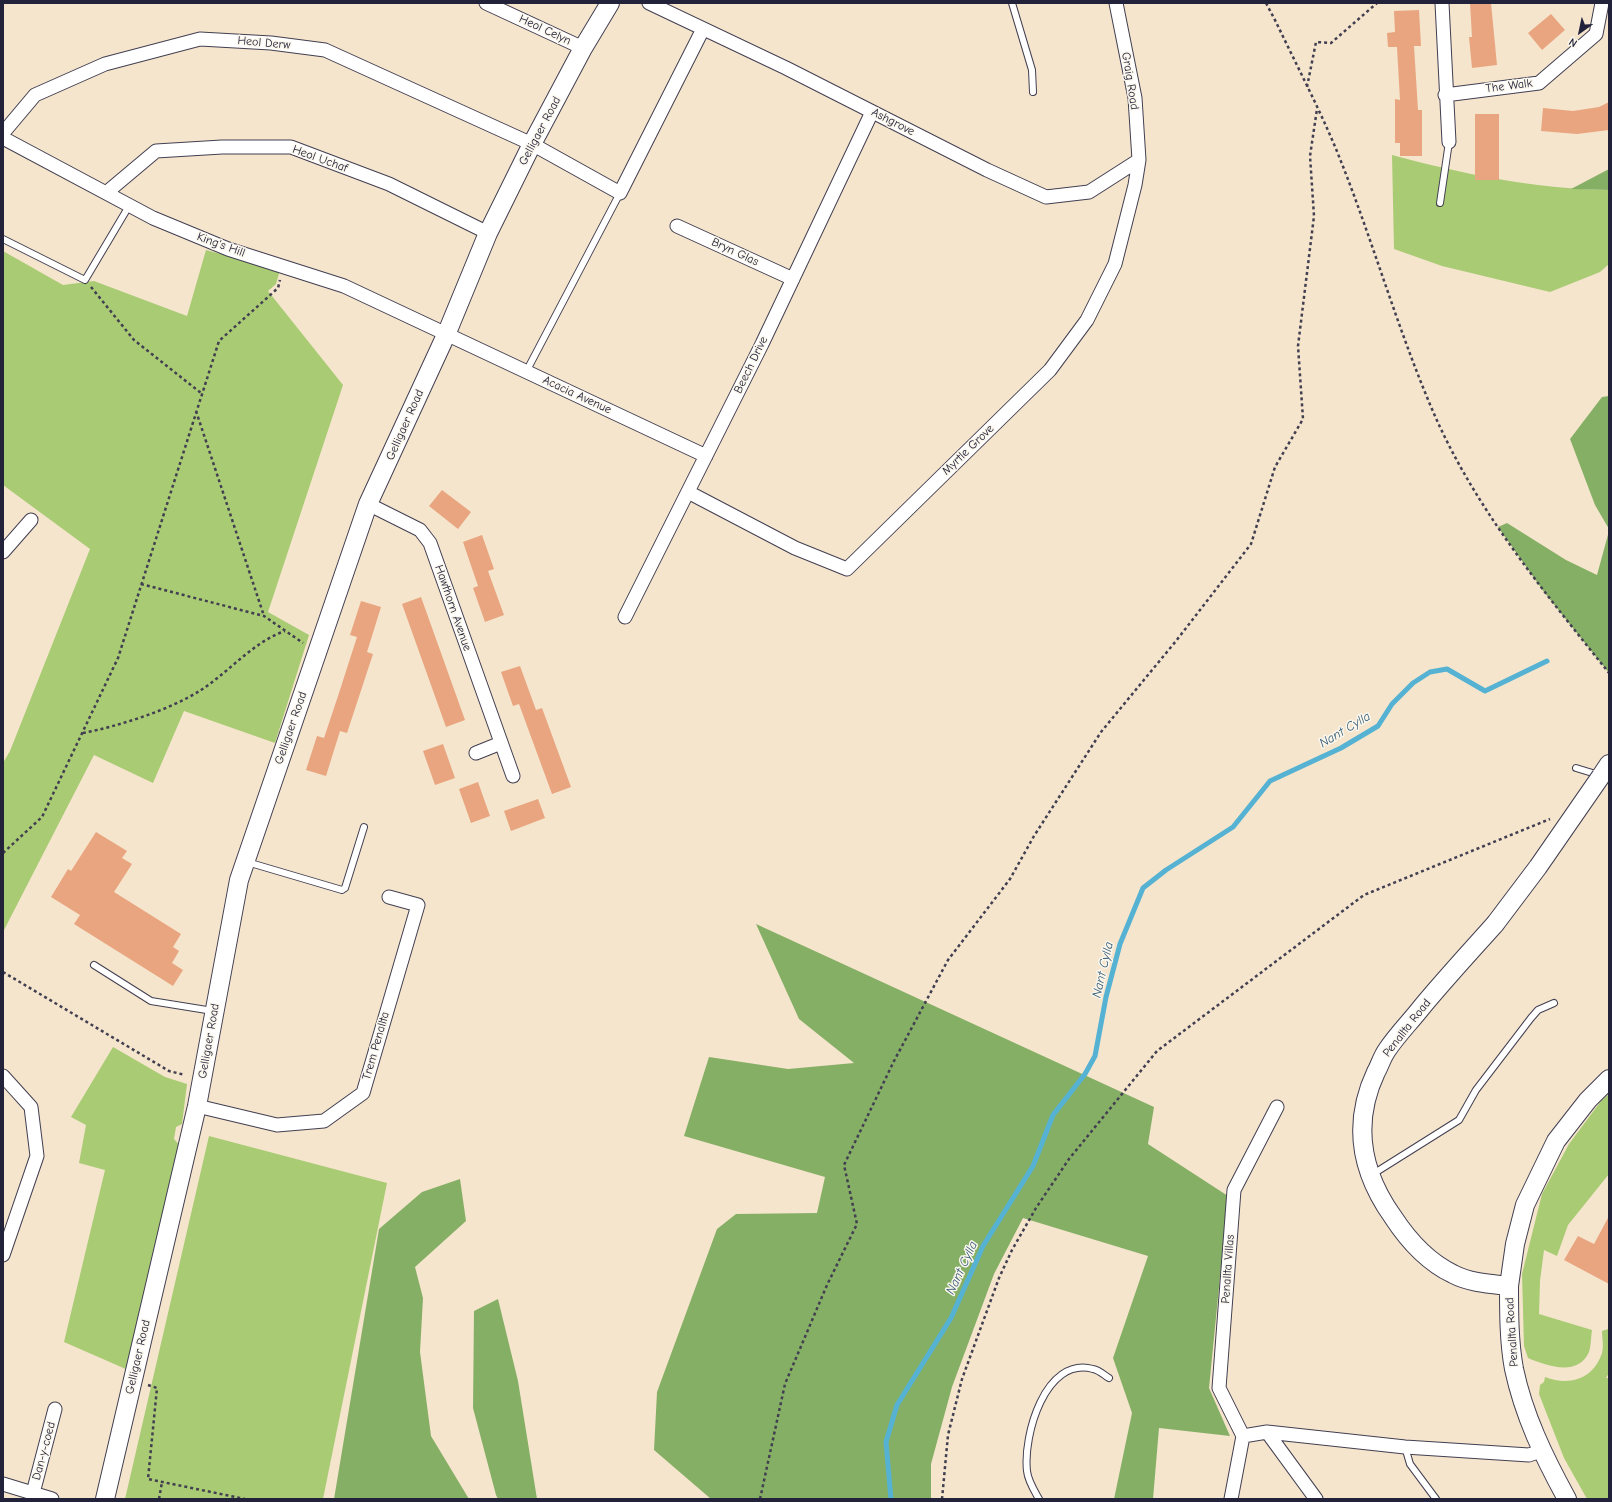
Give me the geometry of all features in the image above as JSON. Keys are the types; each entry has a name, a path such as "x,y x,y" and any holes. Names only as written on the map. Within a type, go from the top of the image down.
{"street":[{"name":"Gelligaer Road","path":"106,1499 132,1381 197,1106 239,880 245,862 368,504 446,335 488,233 532,144 583,48 610,3"},
{"name":"Ashgrove","path":"649,3 987,170 1046,197 1090,192 1139,160"},
{"name":"Graig Road","path":"1116,3 1135,98 1139,160"},
{"path":"1442,3 1445,95 1449,142"},
{"name":"The Walk","path":"1445,95 1539,82 1596,34 1602,3"},
{"name":"Heol Celyn","path":"491,4 583,48"},
{"path":"620,193 703,29"},
{"name":"Heol Derw","path":"3,133 35,95 105,64 200,39 272,43 325,50 532,144 620,193"},
{"name":"Beech Drive","path":"625,617 793,279 872,112"},
{"name":"King's Hill","path":"3,138 153,218 228,249 344,286 446,335"},
{"name":"Heol Uchaf","path":"106,193 156,151 222,147 291,147 389,184 488,233"},
{"name":"Myrtle Grove","path":"688,492 795,548 847,569 1050,370 1087,320 1115,264 1135,185 1139,160"},
{"name":"Bryn Glas","path":"677,226 793,279"},
{"name":"Acacia Avenue","path":"446,335 706,456"},
{"name":"Hawthorn Avenue","path":"368,504 420,530 430,543 513,776"},
{"path":"3,552 31,520"},
{"path":"476,753 501,743"},
{"name":"Penallta Road","path":"1567,1499 1541,1451 1524,1408 1514,1368 1510,1325 1509,1286 1476,1282 1454,1275 1436,1264 1414,1245 1376,1191 1370,1176 1363,1148 1362,1125 1370,1086 1386,1051 1447,977 1495,924 1538,868 1605,770"},
{"name":"Trem Penallta","path":"197,1106 277,1124 324,1121 363,1093 418,905 389,897"},
{"path":"3,1076 31,1107 37,1156 3,1255"},
{"path":"1509,1286 1515,1244 1525,1205 1556,1141 1588,1100 1609,1079"},
{"name":"Penallta Villas","path":"1243,1436 1219,1388 1234,1190 1277,1107"},
{"name":"Dan-y-coed","path":"32,1496 54,1409"},
{"path":"1267,1432 1316,1499"},
{"path":"1231,1499 1243,1436 1267,1432 1405,1447 1529,1455 1541,1451"},
{"name":"Dan-y-coed","path":"3,1484 32,1496 52,1499"}],"lane":[{"path":"1012,3 1032,70 1033,92"},
{"path":"1440,203 1449,142"},
{"path":"526,372 620,193"},
{"path":"3,239 85,280 129,206"},
{"path":"1576,768 1605,770"},
{"path":"245,862 342,890 345,888 364,827"},
{"path":"94,965 151,1001 215,1011"},
{"path":"1370,1176 1459,1120 1476,1090 1531,1018 1538,1010 1554,1003"},
{"path":"1039,1499 1027,1472 1026,1456 1039,1402 1045,1392 1061,1375 1072,1370 1083,1367 1095,1369 1109,1378"},
{"path":"1405,1447 1410,1464 1436,1499"}],"path":[{"path":"1266,3 1336,149 1435,417 1460,465 1495,523 1544,592 1609,673"},
{"path":"1307,88 1316,42 1331,43 1377,3"},
{"path":"760,1499 785,1384 827,1285 857,1224 844,1166 894,1061 948,960 1010,879 1034,836 1101,732 1176,641 1251,544 1275,467 1302,419 1298,346 1314,216 1310,156 1317,109"},
{"path":"3,853 42,817 118,658 195,411 219,342 278,288 284,266"},
{"path":"85,280 134,340 201,393"},
{"path":"195,411 264,616"},
{"path":"141,584 264,616 306,645 318,650"},
{"path":"82,733 104,729 168,707 200,690 271,636 286,631"},
{"path":"942,1499 948,1435 962,1379 999,1278 1012,1250 1036,1208 1070,1159 1157,1051 1364,896 1552,818"},
{"path":"3,972 170,1071 202,1078"},
{"path":"132,1381 157,1388 148,1479 245,1499"},
{"path":"159,1499 162,1482"}],"green space":[{"path":"1392,155 1499,179 1554,187 1609,190 1609,264 1600,272 1550,292 1442,266 1394,249"},
{"path":"1609,169 1609,190 1571,189"},
{"path":"206,250 280,270 276,284 268,291 343,385 268,612 309,635 275,743 184,711 153,783 94,755 3,932 3,763 10,751 90,549 3,485 3,251 63,285 94,281 187,316"},
{"path":"1609,396 1609,529 1595,505 1570,439 1602,397"},
{"path":"1507,523 1566,560 1597,575 1609,531 1609,673 1544,592 1498,527"},
{"path":"756,924 1154,1107 1148,1144 1228,1196 1209,1388 1230,1436 1159,1428 1153,1499 1114,1499 1132,1413 1113,1358 1148,1256 1023,1218 994,1274 952,1387 931,1464 931,1499 711,1499 654,1450 657,1392 717,1229 736,1214 817,1213 825,1177 684,1136 709,1057 788,1069 854,1063 799,1019"},
{"path":"113,1047 165,1077 187,1084 182,1124 176,1127 174,1139 182,1148 128,1370 64,1342 105,1170 79,1163 86,1125 71,1117"},
{"path":"1609,1094 1609,1174 1568,1225 1557,1256 1544,1250 1540,1281 1539,1314 1592,1330 1590,1350 1584,1360 1578,1365 1562,1367 1544,1364 1528,1358 1524,1346 1522,1274 1542,1194 1569,1144 1601,1101"},
{"path":"209,1136 387,1183 323,1499 125,1499"},
{"path":"460,1179 466,1221 415,1267 423,1298 420,1352 431,1436 469,1499 334,1499 379,1229 422,1192"},
{"path":"498,1299 518,1381 537,1499 498,1499 473,1408 474,1311"},
{"path":"1608,1329 1609,1373 1606,1378 1609,1378 1609,1499 1587,1499 1564,1458 1539,1394 1540,1385 1544,1382 1545,1377 1563,1381 1586,1375 1598,1362 1603,1350 1602,1331"}],"building":[{"path":"1470,3 1491,3 1497,65 1472,68 1469,37 1472,37"},
{"path":"1419,10 1421,46 1414,46 1418,110 1422,110 1422,156 1400,156 1400,143 1395,143 1395,99 1400,100 1397,47 1388,47 1387,33 1395,32 1394,11"},
{"path":"1551,14 1565,30 1542,50 1528,33"},
{"path":"1609,102 1609,130 1577,134 1541,131 1543,108 1573,111 1599,107"},
{"path":"1475,114 1499,114 1499,180 1475,180"},
{"path":"442,490 471,512 458,529 429,506"},
{"path":"482,535 494,569 488,571 504,615 485,622 473,588 478,586 463,542"},
{"path":"421,597 465,720 446,727 402,604"},
{"path":"361,601 381,607 367,652 373,654 347,733 340,731 326,776 306,770 317,736 324,738 339,693 357,637 350,635"},
{"path":"520,666 536,710 542,708 571,787 552,794 519,704 513,706 501,672"},
{"path":"443,744 455,778 435,785 423,751"},
{"path":"478,782 490,816 471,823 459,789"},
{"path":"538,799 545,818 511,831 504,811"},
{"path":"96,832 127,851 122,858 132,864 114,892 181,934 173,947 179,951 172,963 183,970 173,986 74,924 80,915 51,897 68,869 71,871"},
{"path":"1609,1216 1609,1284 1564,1260 1578,1236 1594,1244"}],"waterway":[{"name":"Nant Cylla","path":"891,1499 886,1442 897,1405 951,1318 983,1246 1033,1166 1053,1115 1085,1074 1095,1056 1106,997 1120,944 1143,888 1166,870 1233,827 1270,781 1341,748 1378,726 1392,704 1413,683 1430,672 1447,669 1485,691 1547,661"}]}
